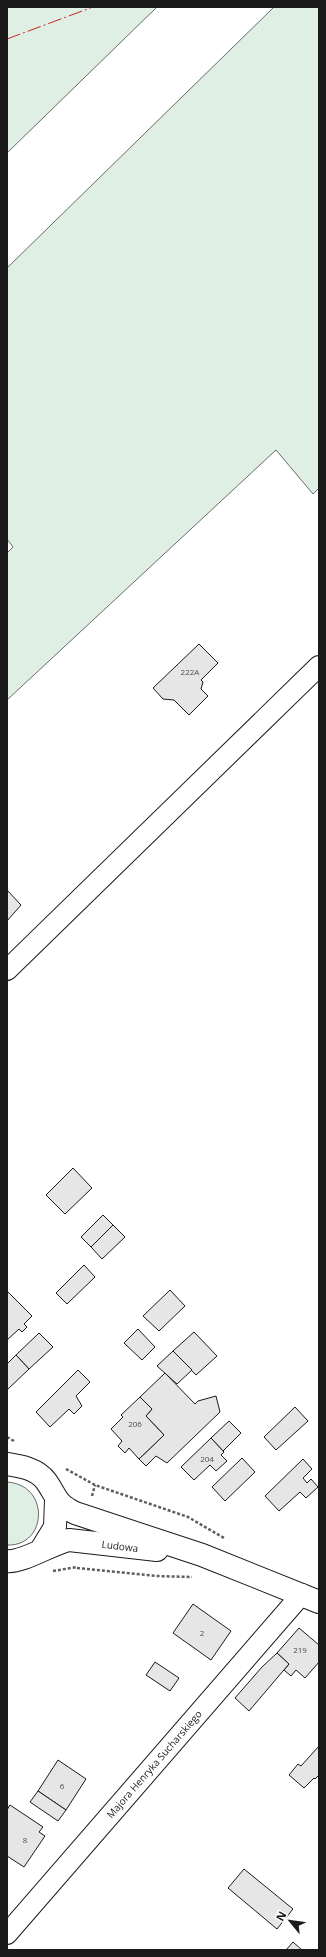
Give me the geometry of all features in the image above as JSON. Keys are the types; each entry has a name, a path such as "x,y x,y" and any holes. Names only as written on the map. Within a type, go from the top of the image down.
{"main road":[{"name":"Ludowa","path":"7,1464 27,1467 45,1480 56,1500 64,1507 75,1512 202,1555 310,1598"},
{"path":"41,1550 55,1527 56,1500"},
{"name":"Ludowa","path":"7,1561 15,1562 55,1544 69,1540 202,1555"}],"street":[{"path":"7,970 319,666"},
{"name":"Majora Henryka Sucharskiego","path":"7,1934 310,1598"}],"path":[{"path":"7,1437 21,1445"},
{"path":"62,1467 95,1485 188,1517 227,1539"},
{"path":"77,1568 156,1576 198,1577"}],"green space":[{"path":"7,7 157,7 7,153"},
{"path":"274,7 319,7 319,488 313,494 276,450 7,700 7,553 13,547 7,539 7,268"},
{"path":"7,1482 21,1486 31,1493 37,1504 38,1515 36,1527 30,1536 20,1543 7,1545"}],"building":[{"path":"199,644 218,663 201,680 203,682 201,689 208,696 189,715 174,700 163,699 153,688"},
{"path":"7,890 21,905 7,921"},
{"path":"73,1168 92,1188 65,1214 46,1195"},
{"path":"103,1215 113,1225 91,1247 81,1237"},
{"path":"113,1225 125,1237 102,1259 91,1247"},
{"path":"84,1265 95,1277 67,1304 56,1293"},
{"path":"170,1290 185,1306 159,1331 143,1316"},
{"path":"7,1291 32,1316 24,1324 27,1327 22,1332 19,1329 7,1340"},
{"path":"138,1329 155,1347 142,1360 124,1343"},
{"path":"194,1332 217,1356 196,1375 173,1351"},
{"path":"39,1333 53,1347 29,1369 16,1355"},
{"path":"173,1351 192,1370 177,1384 157,1366"},
{"path":"16,1355 29,1369 7,1390 7,1364"},
{"path":"78,1370 90,1382 76,1396 82,1406 74,1414 69,1409 50,1427 36,1412"},
{"path":"165,1373 195,1404 198,1401 216,1396 220,1412 167,1463 156,1456 146,1466 139,1459 164,1435 146,1416 152,1409 140,1397"},
{"path":"140,1397 152,1409 146,1416 164,1435 139,1459 129,1448 125,1453 118,1446 122,1441 111,1429 123,1417 121,1415"},
{"path":"295,1407 308,1421 276,1450 264,1437"},
{"path":"229,1421 241,1433 223,1451 211,1438"},
{"path":"211,1438 224,1452 221,1455 227,1461 216,1471 210,1465 194,1480 181,1467"},
{"path":"242,1458 255,1472 225,1501 212,1487"},
{"path":"303,1459 312,1469 303,1478 307,1483 311,1479 318,1487 306,1498 300,1492 279,1511 265,1496"},
{"path":"193,1604 231,1631 211,1660 173,1633"},
{"path":"299,1628 319,1645 319,1662 305,1678 296,1670 291,1676 284,1670 289,1664 277,1653"},
{"path":"277,1653 289,1664 249,1711 235,1698 262,1667"},
{"path":"155,1662 179,1678 170,1691 146,1675"},
{"path":"319,1746 319,1775 304,1788 289,1775 298,1764 301,1766"},
{"path":"58,1760 86,1779 66,1810 38,1791"},
{"path":"38,1791 66,1810 58,1821 30,1802"},
{"path":"10,1805 43,1827 39,1832 45,1836 24,1867 7,1856 7,1810"},
{"path":"244,1869 293,1909 277,1929 228,1888"},
{"path":"293,1942 302,1950 286,1950"}],"power":[{"path":"7,39 93,7"}]}
